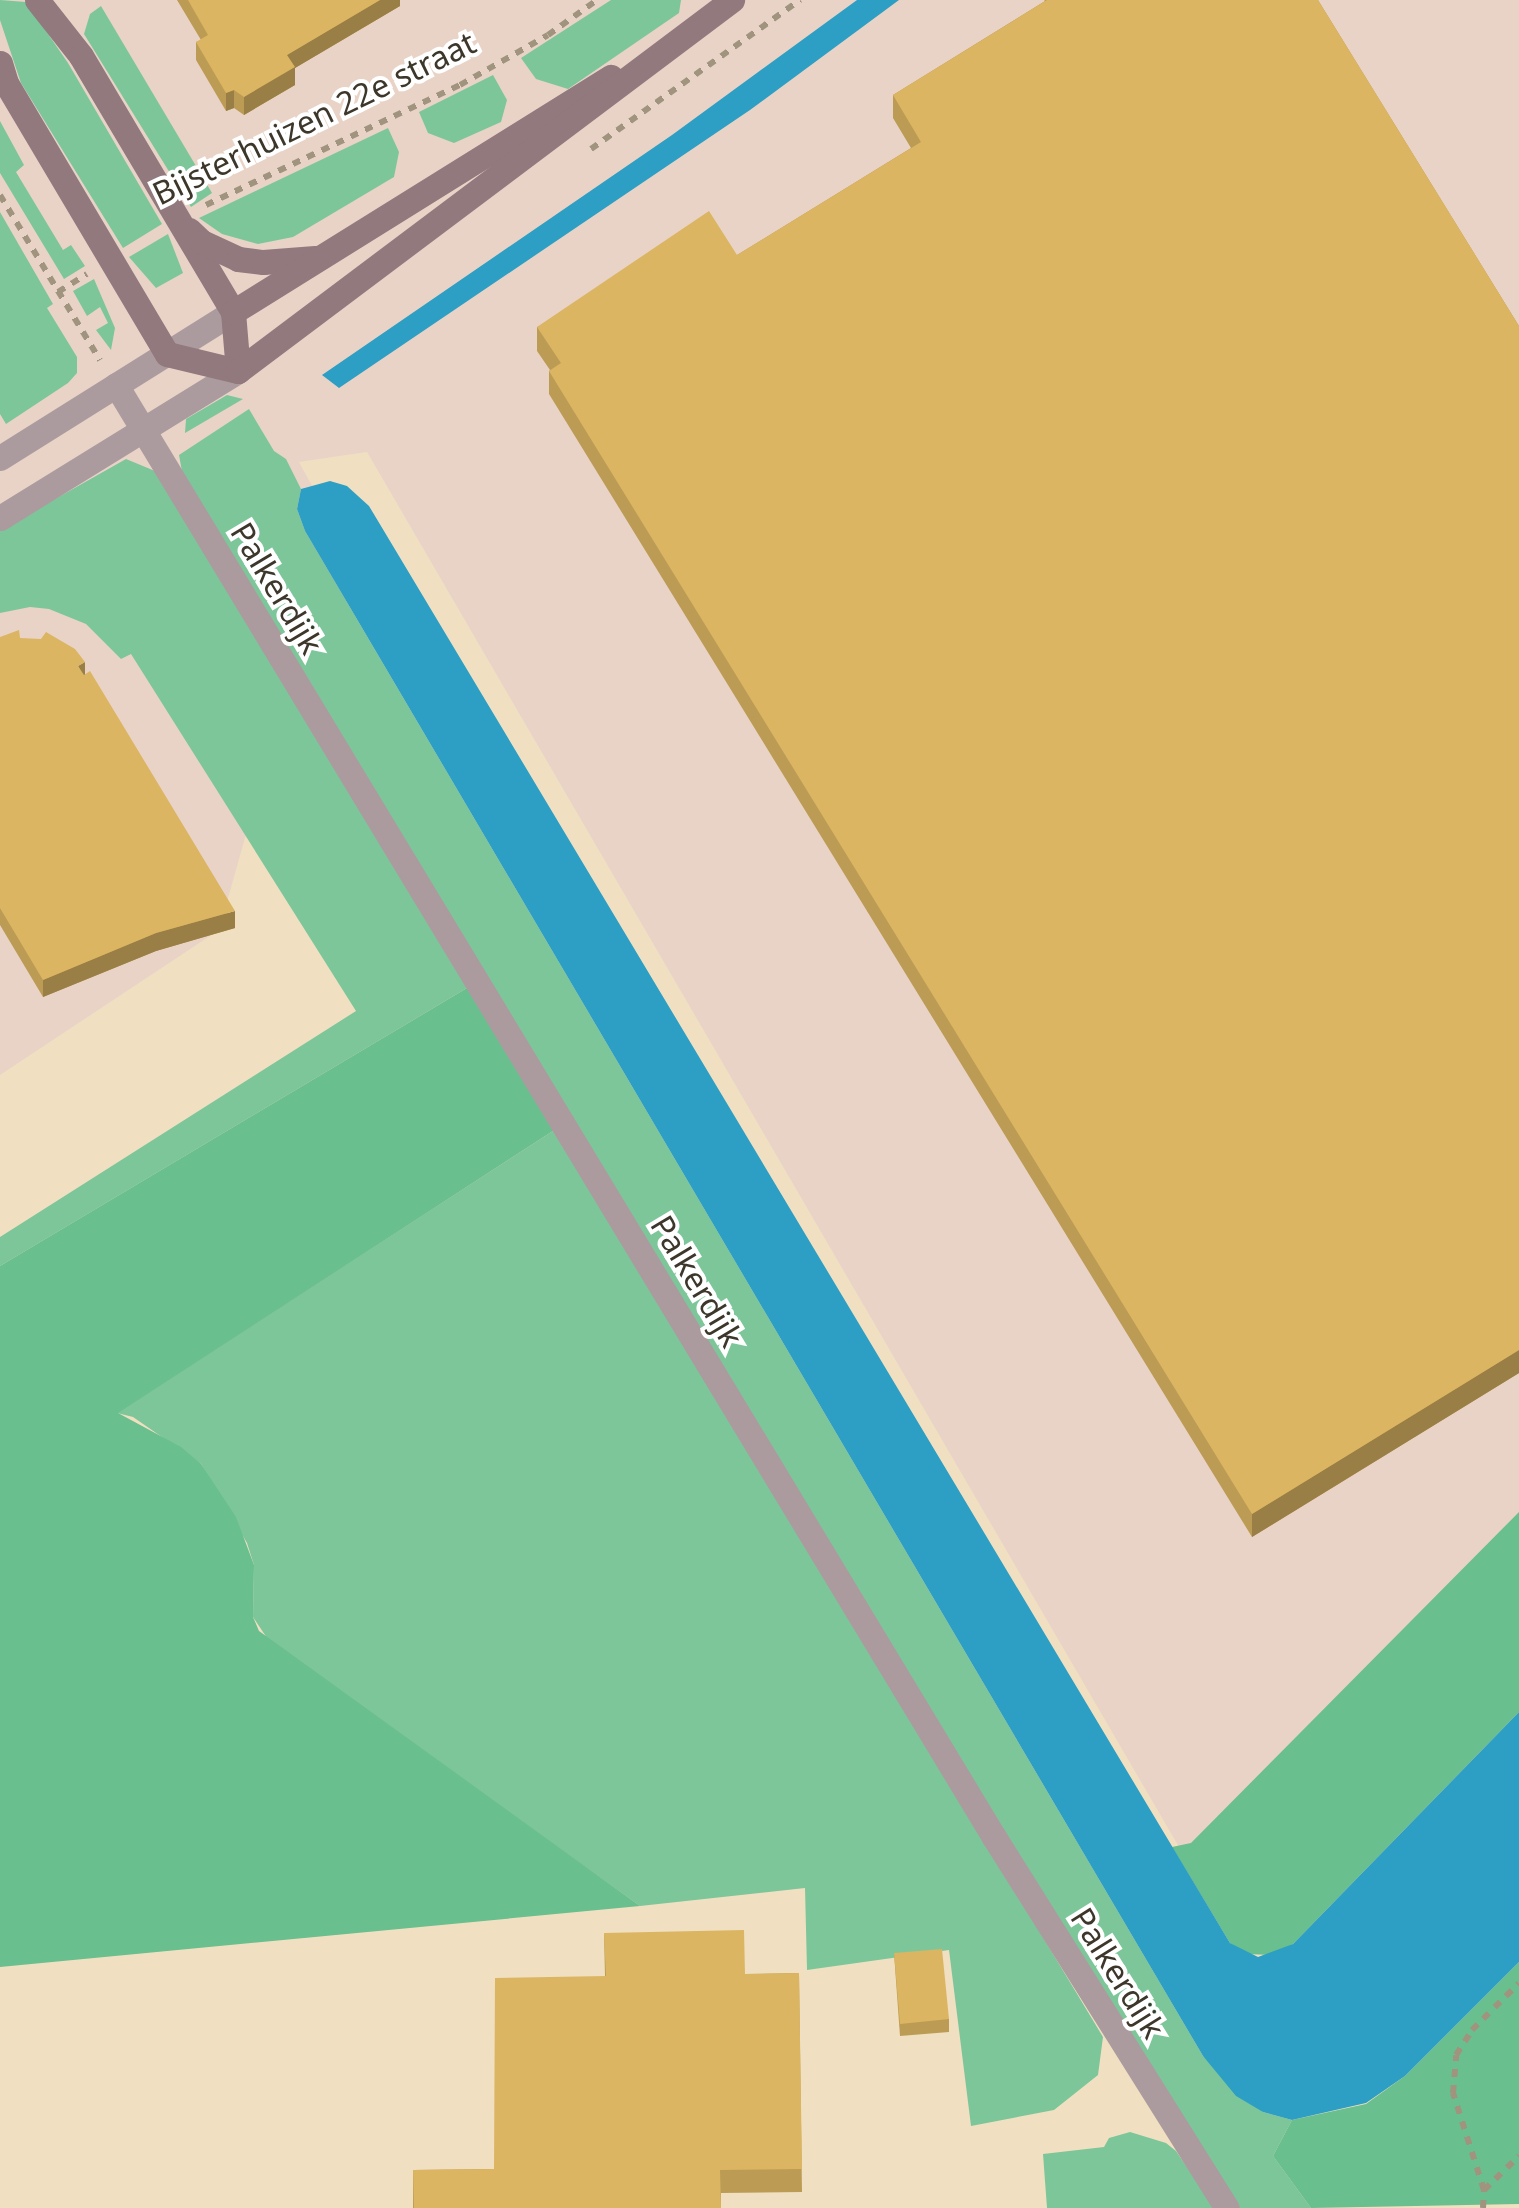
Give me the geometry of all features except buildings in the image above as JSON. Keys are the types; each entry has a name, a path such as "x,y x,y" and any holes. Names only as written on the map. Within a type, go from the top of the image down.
{"main road":[{"path":"37,0 82,56 234,312 238,371"},
{"path":"238,371 732,0"},
{"path":"234,312 541,116 685,35"},
{"path":"0,63 6,83 167,354 238,371"},
{"path":"178,220 202,242 238,259 263,262 321,257"}],"street":[{"path":"0,458 234,312"},
{"path":"0,518 238,371"},
{"name":"Palkerdijk","path":"116,385 994,1837 1227,2208"}],"path":[{"name":"Bijsterhuizen 22e straat","path":"178,220 460,84 548,35 598,0"},
{"path":"0,195 116,385"},
{"path":"58,292 110,261"},
{"path":"1483,2208 1484,2190 1453,2093 1456,2054 1472,2030 1519,1983"},
{"path":"1484,2190 1519,2156"}],"shaded area":[{"path":"0,0 1519,0 1519,1537 1193,1871 367,452 299,462 361,575 283,704 219,930 0,1075"}],"green space":[{"path":"0,0 26,2 68,63 162,224 123,248 21,83 0,20"},
{"path":"611,0 681,0 679,13 568,89 536,79 521,58"},
{"path":"101,6 212,193 191,207 84,34 90,14"},
{"path":"493,75 507,100 501,122 454,143 428,133 419,112"},
{"path":"0,121 24,165 16,172 63,250 71,245 85,266 64,279 0,173"},
{"path":"388,128 399,152 394,177 293,237 258,244 222,234 199,218"},
{"path":"0,212 53,304 47,308 77,357 77,373 68,383 6,424 0,414"},
{"path":"168,234 183,273 156,288 129,257"},
{"path":"94,279 115,328 111,350 96,330 108,323 100,307 87,316 73,291"},
{"path":"227,395 243,399 185,433 186,419"},
{"path":"249,409 274,451 286,459 301,489 297,509 305,531 1203,2056 1263,2112 1292,2120 1273,2156 1311,2208 1238,2208 1000,1830 183,477 179,455"},
{"path":"126,459 155,471 467,988 0,1266 0,1237 356,1011 131,654 121,659 86,624 49,609 30,607 0,613 0,530"},
{"path":"467,988 556,1129 118,1413 181,1447 201,1464 236,1517 254,1565 253,1617 259,1631 640,1906 0,1967 0,1266"},
{"path":"556,1129 1103,2037 1098,2075 1054,2110 971,2126 949,1950 807,1970 805,1888 640,1906 269,1641 253,1617 254,1565 247,1543 201,1464 133,1417 117,1413"},
{"path":"1519,1512 1519,1712 1293,1944 1274,1955 1245,1954 1230,1943 1172,1847 1191,1843"},
{"path":"1519,1962 1519,2204 1311,2208 1273,2156 1292,2120 1366,2104 1405,2076"},
{"path":"1130,2132 1166,2143 1176,2151 1215,2208 1047,2208 1043,2154 1104,2147 1109,2138"}],"water":[{"path":"857,0 899,0 750,110 339,388 322,375 672,135"},
{"path":"330,481 347,486 369,506 1230,1943 1258,1957 1293,1944 1519,1712 1519,1962 1405,2076 1366,2103 1292,2120 1263,2112 1236,2096 1203,2056 305,531 297,509 301,489"}]}
